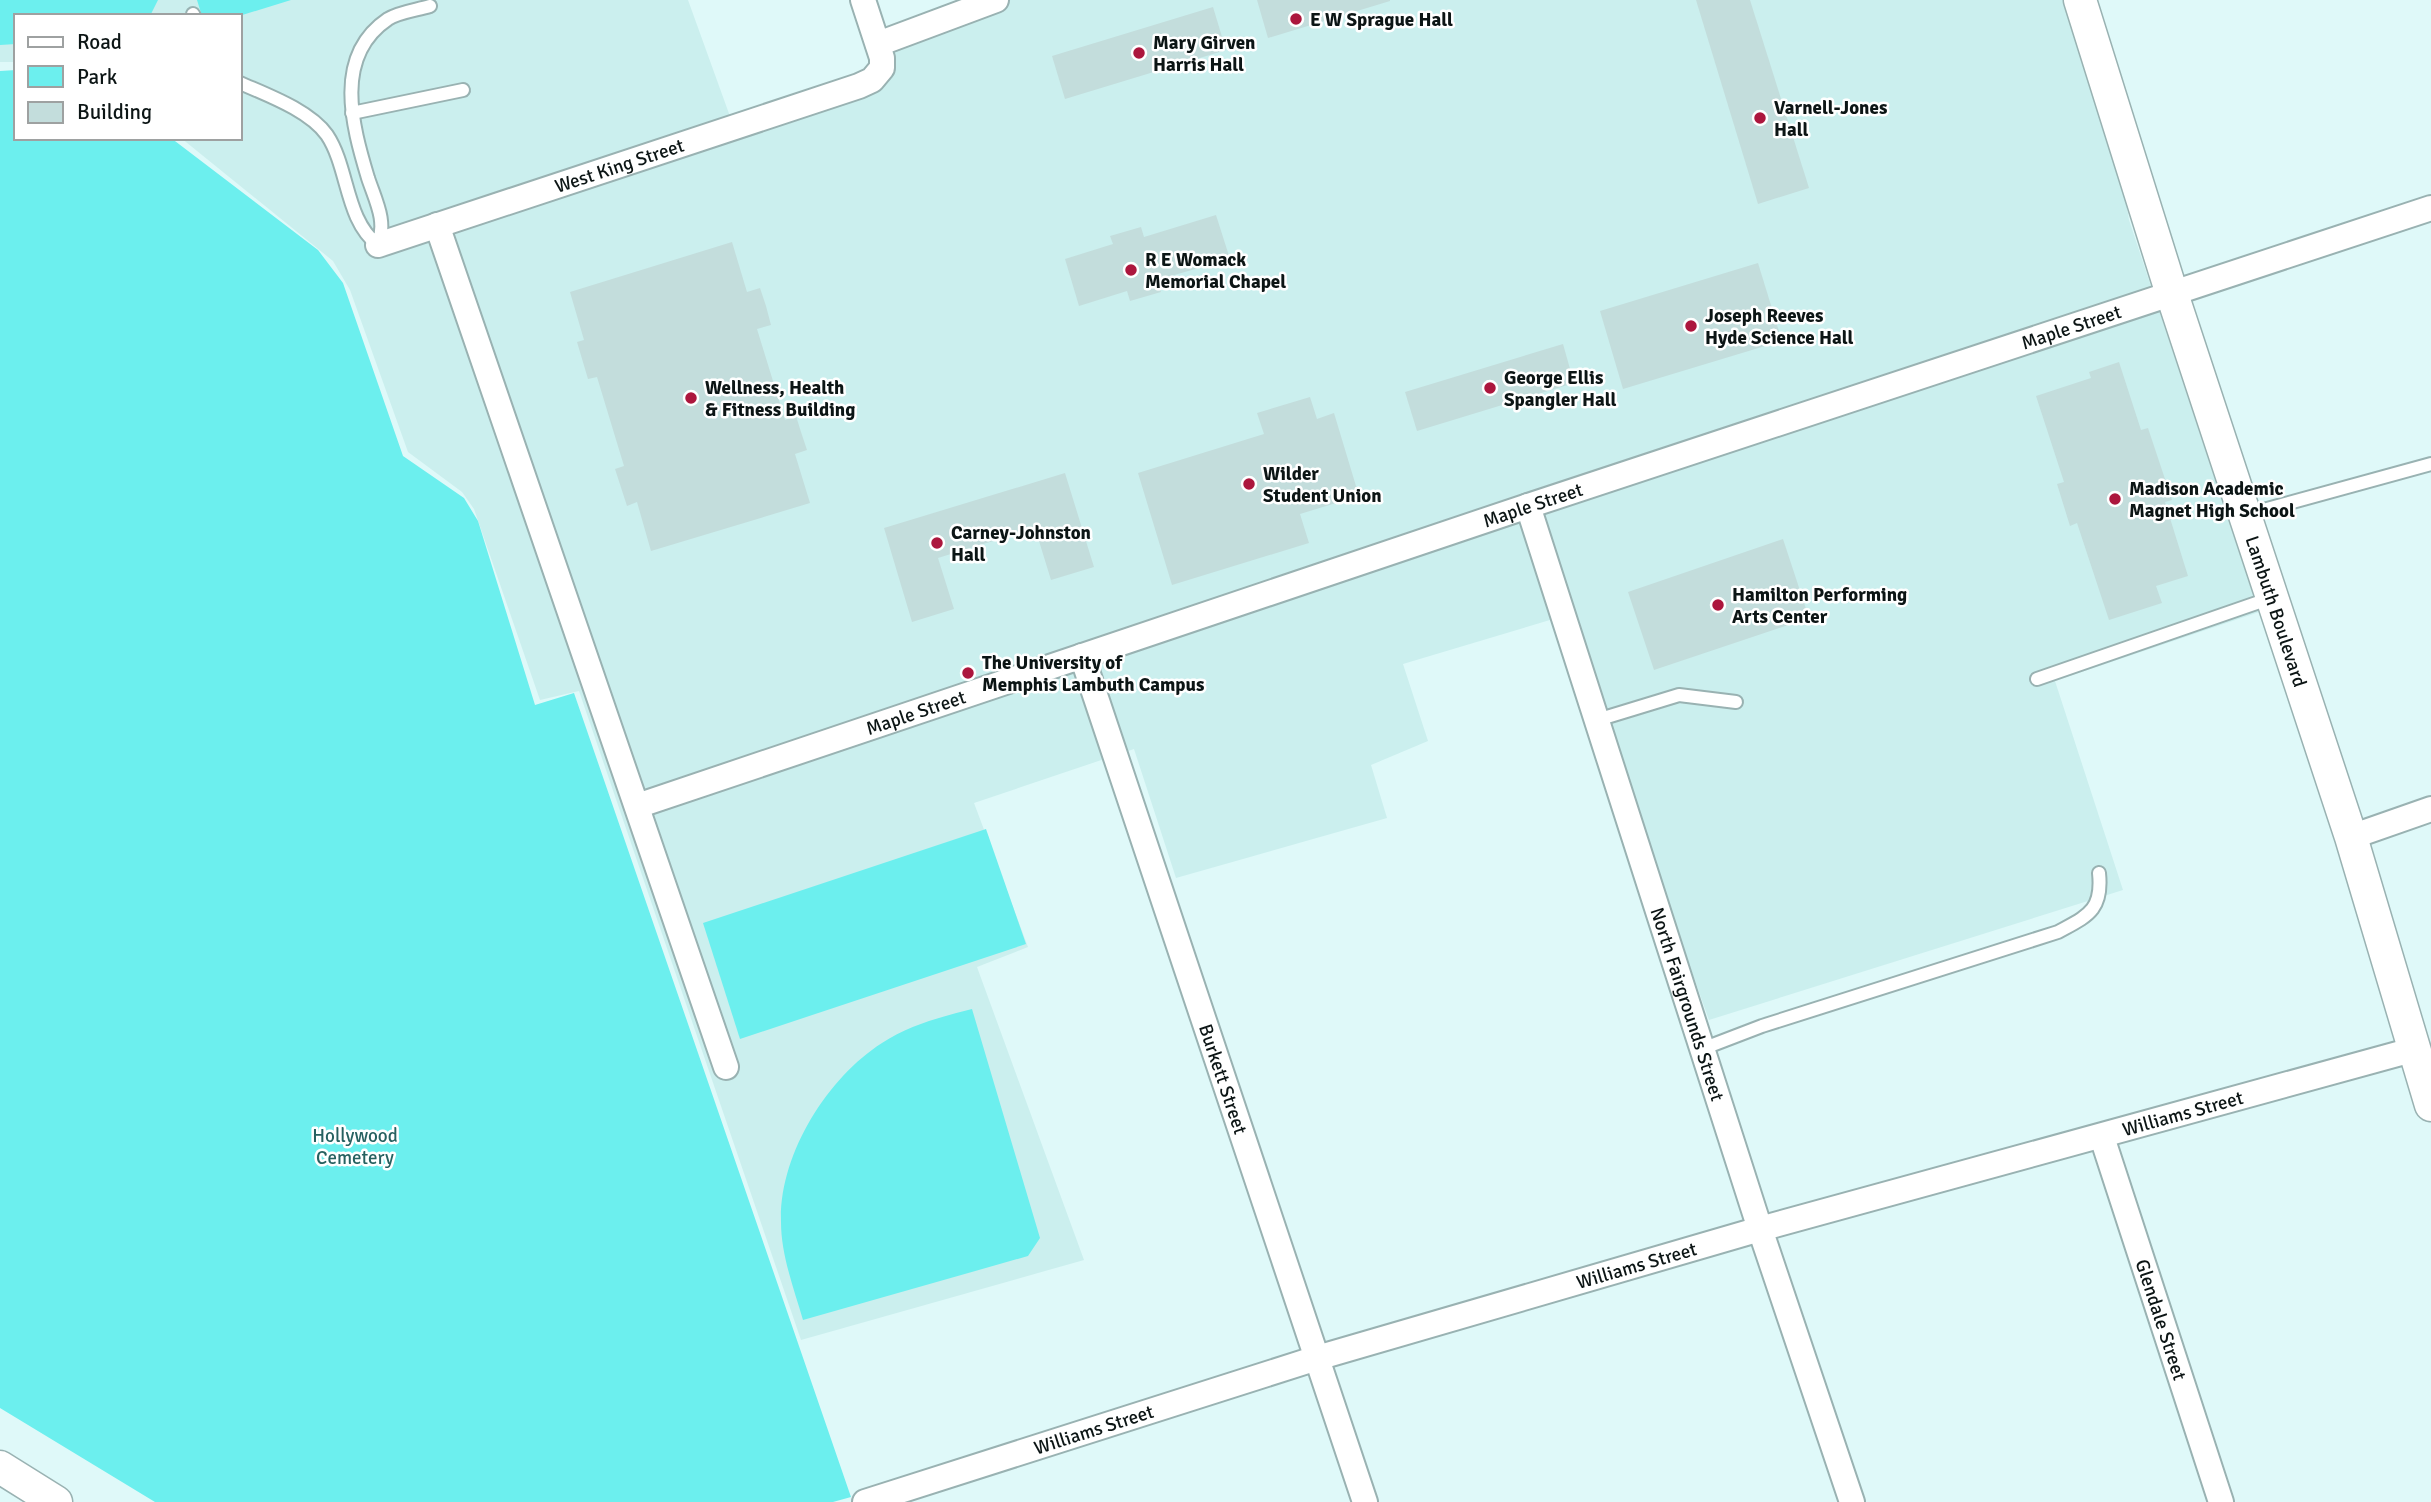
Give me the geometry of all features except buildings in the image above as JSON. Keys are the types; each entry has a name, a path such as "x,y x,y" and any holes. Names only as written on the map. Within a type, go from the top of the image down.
{"street":[{"path":"863,0 878,44 996,0"},
{"name":"Lambuth Boulevard","path":"2080,0 2172,294 2351,837 2412,1050 2431,1105"},
{"name":"West King Street","path":"378,245 859,86 872,80 882,68 878,44"},
{"name":"Maple Street","path":"637,806 1528,506 2431,208"},
{"path":"437,225 726,1067"},
{"name":"North Fairgrounds Street","path":"1528,506 1760,1229 1852,1502"},
{"name":"Burkett Street","path":"1083,656 1365,1502"},
{"path":"2351,837 2431,809"},
{"name":"Williams Street","path":"870,1501 1317,1358 1760,1229 2412,1050"},
{"name":"Glendale Street","path":"2102,1137 2221,1502"},
{"path":"0,1467 56,1502"}],"lane":[{"path":"242,84 303,115 320,127 328,137 339,163 364,234 378,245 384,228 361,155 352,114 350,82 354,62 390,17 409,6 430,6"},
{"path":"352,114 463,90"},
{"path":"339,163 361,155"},
{"path":"2245,516 2431,464"},
{"path":"2037,679 2272,598"},
{"path":"1597,720 1679,695 1736,702"},
{"path":"1702,1049 1762,1026 2058,932 2091,914 2101,892 2099,873"}],"shaded area":[{"name":"The University of Memphis Lambuth Campus","path":"0,0 688,0 736,133 875,86 886,47 1009,0 2067,0 2119,156 2129,220 2259,612 2055,681 2123,890 1709,1020 1603,723 1570,614 1403,664 1428,741 1371,765 1387,818 1176,878 1134,749 974,803 1028,947 977,967 1084,1260 801,1340 579,691 540,700 474,509 462,492 408,452 350,290 333,261 183,140 242,140 242,14 14,14 14,62 0,62"}],"green space":[{"path":"0,0 158,0 151,14 14,14 14,44 0,45"},
{"path":"197,0 291,0 242,15 201,14"},
{"name":"Hollywood Cemetery","path":"14,70 14,140 174,140 318,250 343,283 403,456 464,498 478,521 535,705 574,693 851,1497 833,1502 155,1502 0,1408 0,71"},
{"path":"986,829 1026,944 740,1039 703,923"},
{"path":"972,1009 1040,1238 1028,1256 803,1320 786,1259 781,1222 788,1171 810,1120 843,1076 882,1043 914,1026"}],"place":[{"name":"E W Sprague Hall","path":"1296,19"},
{"name":"Mary Girven Harris Hall","path":"1139,53"},
{"name":"Varnell-Jones Hall","path":"1760,118"},
{"name":"R E Womack Memorial Chapel","path":"1131,270"},
{"name":"Joseph Reeves Hyde Science Hall","path":"1691,326"},
{"name":"George Ellis Spangler Hall","path":"1490,388"},
{"name":"Wellness, Health & Fitness Building","path":"691,398"},
{"name":"Wilder Student Union","path":"1249,484"},
{"name":"Madison Academic Magnet High School","path":"2115,499"},
{"name":"Carney-Johnston Hall","path":"937,543"},
{"name":"Hamilton Performing Arts Center","path":"1718,605"},
{"name":"The University of Memphis Lambuth Campus","path":"968,673"}]}
